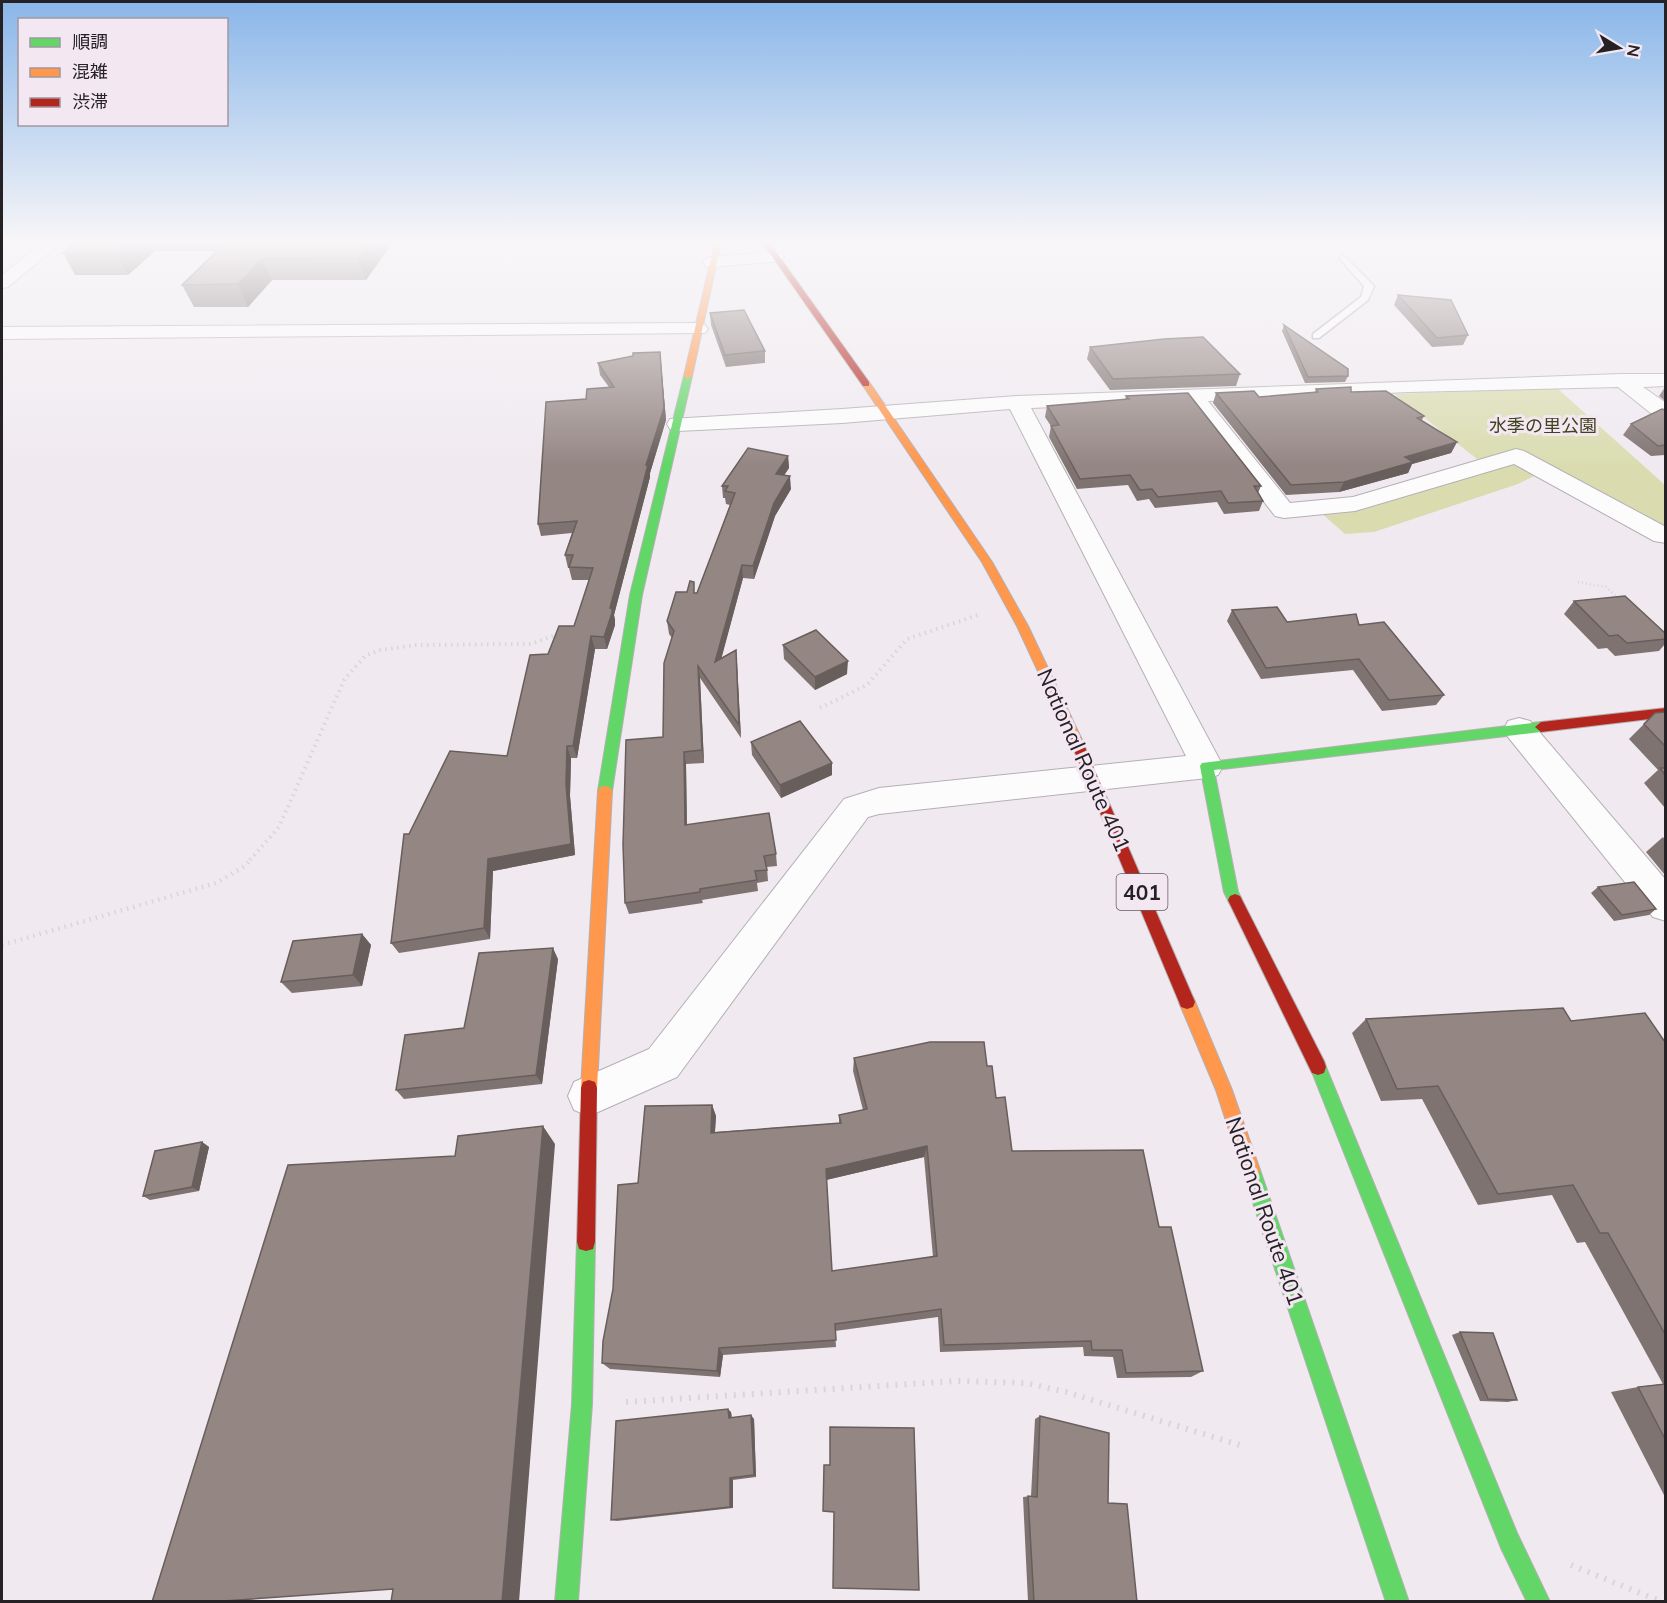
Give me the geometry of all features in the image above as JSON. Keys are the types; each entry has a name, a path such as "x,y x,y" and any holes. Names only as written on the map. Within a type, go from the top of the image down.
{"main road":[{"path":"566,1602 582,1404 589,1096 606,778 636,595 678,423 701,317"},
{"name":"National Route 401","path":"819,317 934,479 988,564 1043,666 1094,779 1224,1090 1398,1602"},
{"path":"1539,1602 1487,1485 1312,1052 1231,892 1207,766 1665,712"}],"street":[{"path":"2,333 698,329"},
{"path":"1621,380 1665,414"},
{"path":"678,423 887,412 1017,402 1665,380"},
{"path":"1192,395 1284,511 1355,504 1516,456 1665,536"},
{"path":"589,1096 663,1063 856,808 900,798 1207,766 1017,402"},
{"path":"1519,729 1665,906"}],"lane":[{"path":"1316,336 1341,317"}],"path":[{"path":"1578,582 1606,587 1623,604"},
{"path":"820,708 867,685 907,639 940,626 1011,606"},
{"path":"2,945 205,886 244,866 279,827 344,680 358,662 370,652 393,646 531,644 563,632"},
{"path":"582,1404 957,1381 1026,1383 1066,1392 1243,1446"},
{"path":"1564,1562 1662,1602"}],"green space":[{"name":"水季の里公園","path":"1557,388 1665,485 1665,528 1534,461 1481,462 1394,394"},
{"path":"1516,461 1538,474 1518,484 1374,532 1345,534 1320,512"}],"building":[{"path":"711,317 747,317 765,351 725,355"},
{"path":"1418,317 1459,317 1468,335 1437,338"},
{"path":"1284,325 1348,369 1348,376 1308,377"},
{"path":"1203,337 1240,374 1113,379 1090,347 1164,339"},
{"path":"660,352 664,408 646,465 648,465 610,608 612,608 612,613 604,637 591,636 573,746 567,746 566,784 571,844 488,859 484,928 391,943 404,834 409,834 450,751 507,756 530,655 548,654 559,626 574,626 593,568 569,567 573,555 565,555 577,521 538,524 546,402 586,399 587,389 614,387 598,363 633,356 633,353"},
{"path":"1351,387 1351,392 1386,391 1424,416 1417,418 1457,442 1405,457 1413,462 1344,482 1291,485 1216,393 1254,391 1259,397"},
{"path":"1188,393 1261,486 1254,486 1263,501 1228,503 1221,491 1158,497 1152,489 1140,490 1130,475 1080,479 1051,426 1059,425 1047,406 1129,399 1126,396"},
{"path":"1662,409 1665,410 1665,445 1658,446 1631,424"},
{"path":"748,448 788,456 776,474 790,476 774,503 753,566 742,565 715,662 736,650 739,725 698,666 702,750 684,752 685,825 769,813 776,854 764,856 767,870 755,871 757,880 700,889 700,892 625,903 623,845 626,740 663,737 664,663 674,631 667,621 676,592 687,592 690,581 694,582 694,593 697,593 735,493 725,491 728,486 722,486"},
{"path":"1625,596 1665,633 1665,639 1627,643 1618,635 1609,636 1574,601"},
{"path":"1277,607 1287,622 1356,614 1359,625 1384,622 1444,695 1389,700 1359,659 1266,668 1232,610"},
{"path":"816,630 848,661 815,677 783,645"},
{"path":"1665,712 1665,746 1644,724 1655,713"},
{"path":"800,721 832,763 780,785 751,742"},
{"path":"1634,882 1656,909 1622,915 1598,887"},
{"path":"362,934 353,975 281,982 293,941"},
{"path":"553,948 536,1075 396,1090 405,1035 464,1028 479,953"},
{"path":"1563,1008 1571,1021 1645,1013 1665,1042 1665,1334 1608,1233 1600,1233 1573,1185 1498,1194 1438,1086 1397,1089 1366,1019"},
{"path":"930,1042 984,1042 987,1066 992,1066 996,1098 1005,1097 1012,1151 1143,1150 1159,1227 1171,1227 1203,1371 1126,1373 1122,1350 1092,1350 1091,1341 944,1345 941,1309 835,1324 836,1340 719,1348 717,1371 602,1363 603,1341 613,1289 618,1185 638,1183 645,1106 712,1105 711,1133 841,1123 839,1115 867,1109 854,1058","holes":["927,1146 937,1256 832,1271 826,1169"]},
{"path":"543,1126 502,1602 391,1602 393,1589 208,1602 152,1602 288,1165 455,1156 458,1136"},
{"path":"202,1142 192,1187 143,1196 155,1151"},
{"path":"1460,1332 1493,1333 1517,1400 1488,1399"},
{"path":"1665,1384 1665,1439 1638,1387"},
{"path":"728,1409 729,1418 751,1415 754,1475 730,1478 730,1507 611,1520 616,1421"},
{"path":"1040,1416 1109,1433 1108,1503 1127,1504 1137,1602 1034,1602 1028,1496 1037,1497"},
{"path":"830,1427 914,1428 919,1590 833,1588 834,1512 823,1511 824,1465 830,1465"}],"traffic: fast":[{"path":"605,791 636,595 688,376"},
{"path":"1235,900 1231,892 1207,766 1541,727"},
{"path":"1318,1067 1509,1540 1539,1602"},
{"path":"1251,1170 1398,1602"},
{"path":"566,1602 582,1404 586,1242"}],"traffic: slow":[{"path":"688,376 701,317"},
{"path":"866,384 943,494 987,562 1023,626 1075,738"},
{"path":"589,1088 605,791"},
{"path":"1187,1002 1224,1090 1251,1170"}],"traffic: jam":[{"path":"818,317 866,384"},
{"path":"1541,727 1666,712"},
{"path":"1075,738 1187,1002"},
{"path":"1235,900 1318,1067"},
{"path":"586,1242 589,1088"}]}
